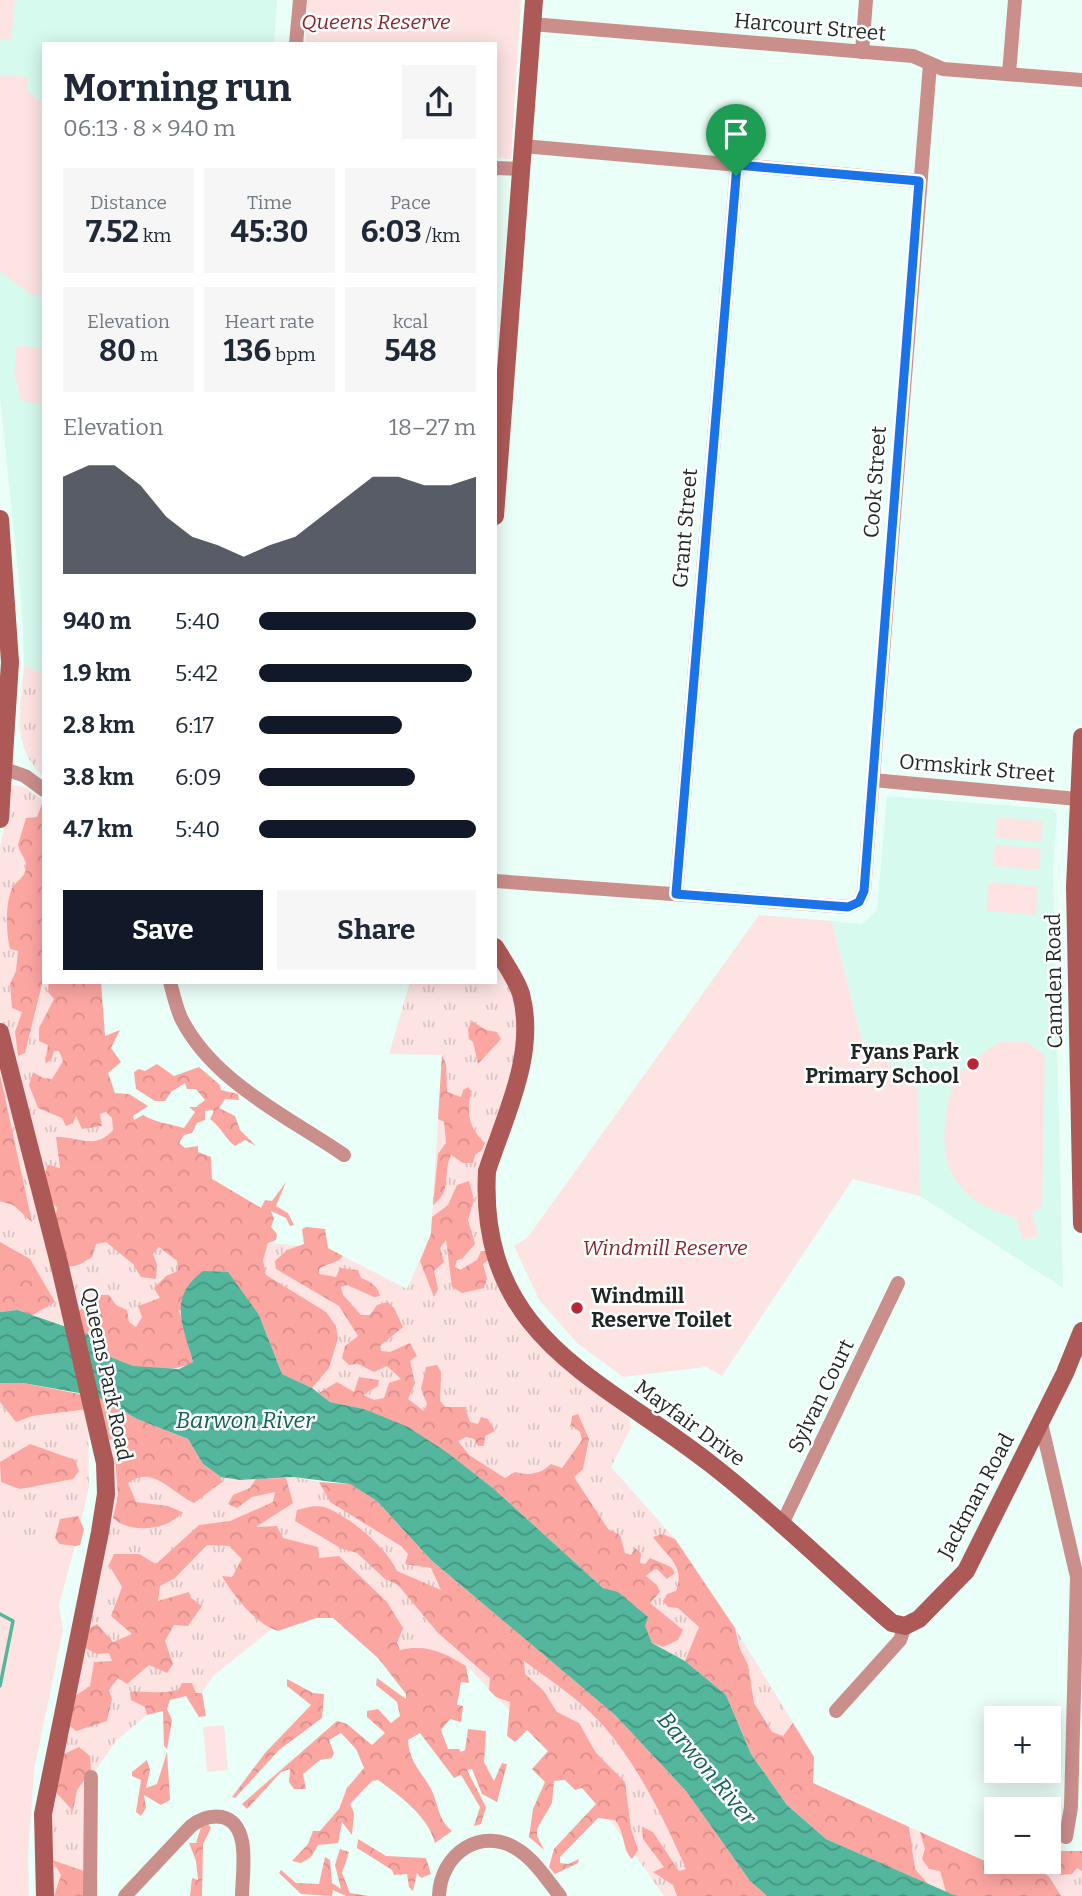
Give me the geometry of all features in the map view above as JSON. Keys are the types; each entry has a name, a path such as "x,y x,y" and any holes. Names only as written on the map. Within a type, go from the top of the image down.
{"street":[{"path":"296,42 300,0"},
{"path":"497,489 534,0"},
{"path":"862,52 866,0"},
{"path":"1009,74 1014,0"},
{"name":"Harcourt Street","path":"532,24 913,57 944,69 1082,80"},
{"name":"Cook Street","path":"676,894 848,907 859,902 864,891 930,64"},
{"path":"523,146 919,181"},
{"name":"Grant Street","path":"676,894 737,165"},
{"path":"497,168 521,169"},
{"path":"0,519 4,621 10,662 0,819"},
{"name":"Camden Road","path":"1082,737 1077,799 1076,1016 1082,1224"},
{"path":"5,769 25,776 42,789"},
{"name":"Ormskirk Street","path":"873,780 1077,799"},
{"path":"497,881 676,894"},
{"name":"Mayfair Drive","path":"497,951 520,992 526,1048 487,1171 486,1206 495,1251 513,1298 556,1353 711,1464 892,1623 905,1626"},
{"path":"171,984 180,1016 194,1040 220,1071 344,1156"},
{"name":"Queens Park Road","path":"0,1032 60,1267 105,1463 106,1494 43,1814 45,1896"},
{"name":"Sylvan Court","path":"781,1526 898,1283"},
{"path":"1066,1837 1071,1807 1077,1577 1041,1423 1082,1331"},
{"name":"Jackman Road","path":"836,1711 900,1640 905,1626 919,1619 966,1571 1041,1423"},
{"path":"90,1896 91,1777"},
{"path":"127,1896 191,1826 207,1817 231,1820 241,1833 242,1896"},
{"path":"439,1896 442,1873 452,1857 466,1847 489,1841 507,1844 523,1853 560,1896"}],"shaded area":[{"path":"0,0 277,0 274,42 42,42 42,673 24,666 22,609 0,398"},
{"name":"Fyans Park Primary School","path":"887,796 1052,809 1057,815 1053,868 1063,1288 920,1196 918,1090 861,1038 832,921 862,924 877,910"}],"green space":[{"path":"0,0 15,0 11,40 0,39"},
{"name":"Queens Reserve","path":"308,0 521,0 511,159 497,158 497,42 305,42"},
{"path":"0,75 27,77 28,92 42,102 42,296 32,296 0,272"},
{"path":"17,345 42,349 42,404 21,401 14,371"},
{"path":"24,666 42,673 42,775 26,752 20,712"},
{"path":"12,785 25,787 42,800 42,984 101,984 105,1058 114,1105 216,1181 266,1211 268,1243 327,1248 407,1289 431,1234 442,1055 389,1054 409,984 497,984 497,966 513,993 519,1040 498,1117 482,1221 511,1311 556,1362 630,1419 631,1428 611,1467 675,1539 735,1628 814,1757 813,1783 984,1861 984,1874 1061,1874 1061,1851 1082,1852 1082,1896 956,1896 877,1864 726,1695 685,1661 652,1643 645,1625 494,1489 299,1386 264,1376 192,1363 73,1327 0,1312 0,847"},
{"path":"42,804 42,984 25,1053 18,1056 15,1032 22,1012 12,1008 10,984 16,971 18,951 10,949 7,910 12,888 26,869 18,845 26,818 37,817"},
{"path":"997,817 1043,821 1041,842 995,838"},
{"path":"995,845 1041,849 1039,870 993,866"},
{"path":"989,882 1038,886 1036,915 986,911"},
{"name":"Windmill Reserve","path":"759,915 832,921 861,1038 918,1090 920,1196 853,1179 722,1376 706,1367 623,1377 577,1343 539,1300 514,1246 528,1237"},
{"path":"49,984 101,984 105,1036 120,1030 111,1048 121,1062 108,1073 115,1093 129,1094 148,1106 133,1116 134,1120 143,1115 184,1128 195,1112 189,1107 196,1107 205,1100 196,1089 187,1089 185,1083 171,1092 165,1101 155,1101 136,1089 134,1072 139,1069 145,1071 157,1064 174,1076 199,1067 220,1085 221,1090 238,1094 239,1100 225,1099 219,1108 235,1116 240,1130 256,1146 245,1140 235,1146 210,1119 214,1111 211,1110 205,1111 205,1120 197,1123 192,1133 184,1135 179,1143 185,1148 198,1146 198,1152 211,1157 212,1179 261,1208 265,1200 272,1201 286,1182 276,1206 288,1213 294,1225 290,1226 286,1218 271,1211 274,1219 271,1227 277,1234 276,1240 268,1243 263,1260 266,1275 326,1312 336,1326 338,1338 329,1368 312,1388 282,1374 259,1315 179,1310 193,1363 163,1369 131,1366 112,1358 97,1341 80,1331 76,1312 94,1303 97,1295 109,1295 116,1305 127,1310 129,1322 136,1327 142,1317 138,1306 160,1298 154,1288 166,1276 178,1271 177,1261 159,1247 153,1254 157,1265 156,1279 141,1277 133,1264 106,1242 96,1244 92,1257 85,1261 75,1266 64,1266 54,1227 57,1208 47,1194 45,1182 48,1165 60,1168 56,1137 93,1141 113,1130 112,1118 106,1112 100,1114 102,1126 82,1129 76,1116 73,1123 66,1126 62,1118 38,1108 29,1085 33,1072 43,1078 52,1079 63,1061 59,1051 54,1051 51,1060 45,1063 48,1045 39,1041 39,1028 54,999 48,992"},
{"path":"472,1021 486,1030 497,1032 501,1039 478,1064 473,1042 469,1039 468,1029"},
{"path":"1001,1041 1026,1042 1045,1055 1042,1207 1032,1213 1038,1236 1023,1240 1016,1218 984,1206 961,1187 947,1161 945,1145 947,1108 956,1079 971,1062"},
{"path":"442,1055 446,1064 447,1092 461,1097 463,1090 468,1087 471,1091 470,1118 475,1131 485,1143 482,1150 475,1155 473,1163 463,1163 451,1155 443,1194 433,1205 438,1154 446,1143 444,1122 438,1119"},
{"path":"0,1075 32,1222 13,1205 0,1201"},
{"path":"469,1181 474,1200 468,1220 475,1244 462,1259 457,1260 455,1267 460,1270 477,1260 481,1251 486,1251 492,1257 483,1264 487,1279 484,1288 462,1293 452,1287 446,1240 440,1248 444,1262 434,1271 438,1289 434,1297 420,1261 431,1234 432,1217 448,1205 457,1185"},
{"path":"302,1229 325,1229 328,1248 343,1256 319,1269 319,1274 336,1277 340,1268 358,1270 361,1278 378,1290 380,1296 374,1297 347,1285 341,1287 343,1295 361,1315 370,1315 377,1305 388,1302 394,1308 403,1327 380,1346 381,1351 390,1352 410,1343 417,1356 410,1361 415,1383 408,1399 424,1411 427,1404 421,1389 426,1367 437,1365 441,1372 440,1401 445,1407 465,1407 470,1422 478,1424 481,1417 488,1419 495,1431 485,1436 484,1446 478,1446 474,1439 466,1437 458,1441 469,1455 505,1478 515,1472 539,1472 551,1464 562,1468 582,1440 580,1432 571,1425 572,1416 578,1414 589,1439 583,1469 574,1477 608,1529 620,1535 625,1553 631,1555 635,1548 641,1553 640,1563 645,1564 650,1558 671,1567 675,1573 667,1579 656,1568 646,1576 657,1585 660,1592 650,1603 683,1630 678,1640 663,1647 652,1643 639,1618 620,1596 603,1588 494,1489 448,1453 364,1409 330,1402 319,1393 337,1382 354,1392 359,1377 379,1380 378,1386 363,1395 374,1400 384,1398 389,1383 401,1379 387,1366 374,1372 358,1364 349,1365 342,1358 345,1346 358,1336 339,1306 276,1269 275,1261 287,1250 304,1244"},
{"path":"0,1242 30,1259 55,1302 31,1316 17,1310 0,1312"},
{"path":"0,1383 88,1409 89,1487 75,1546 36,1541 0,1524"},
{"path":"0,1383 23,1383 85,1395 88,1409 32,1416 16,1422 0,1402"},
{"path":"96,1396 137,1419 188,1439 203,1464 221,1477 222,1482 194,1503 154,1478 137,1478 128,1483 136,1502 168,1506 182,1512 168,1523 149,1528 120,1523 113,1518 118,1496 115,1456 120,1444 115,1439 109,1440"},
{"path":"103,1427 240,1480 293,1477 319,1482 510,1623 767,1896 664,1896 613,1824 578,1783 467,1666 439,1696 322,1589 213,1676 202,1693 171,1695 116,1741 91,1777 83,1782 85,1896 54,1896 51,1813 114,1495 109,1440"},
{"path":"30,1444 75,1460 79,1471 73,1479 20,1489 1,1482 0,1462"},
{"path":"286,1478 293,1503 256,1527 277,1526 283,1538 318,1547 319,1558 339,1556 387,1602 403,1628 397,1643 400,1650 434,1650 466,1666 469,1683 461,1682 457,1705 463,1706 461,1722 450,1719 441,1730 448,1749 459,1749 461,1752 465,1750 468,1729 486,1731 484,1762 494,1781 502,1763 507,1764 497,1802 482,1794 472,1769 467,1770 486,1807 481,1824 474,1826 480,1807 461,1775 454,1778 420,1733 408,1740 411,1755 432,1791 441,1817 452,1831 435,1843 426,1824 412,1807 378,1780 372,1781 350,1804 354,1813 352,1835 342,1822 338,1843 318,1845 311,1857 301,1863 292,1861 308,1844 313,1831 320,1831 339,1809 347,1788 364,1768 356,1749 341,1733 329,1740 334,1753 332,1758 320,1760 303,1774 306,1789 294,1789 289,1782 290,1769 281,1772 247,1809 242,1804 337,1721 347,1724 372,1745 385,1733 367,1717 367,1711 378,1709 391,1723 400,1716 397,1702 376,1685 377,1678 406,1699 406,1694 378,1658 333,1618 316,1618 278,1631 253,1616 222,1576 232,1577 242,1559 229,1546 207,1545 175,1578 160,1586 158,1601 189,1592 191,1598 202,1606 188,1626 174,1625 165,1641 173,1664 167,1673 149,1665 127,1684 118,1678 109,1690 112,1699 107,1721 76,1731 70,1726 75,1696 90,1686 94,1662 112,1661 109,1653 97,1654 83,1647 86,1630 97,1624 113,1642 132,1634 111,1616 122,1587 109,1565 114,1554 139,1554 156,1564 199,1525 230,1521 273,1502 275,1492 252,1497 237,1508 228,1504 233,1495 250,1488 256,1479"},
{"path":"319,1482 350,1484 377,1501 431,1560 615,1715 686,1791 750,1881 767,1896 677,1896 673,1885 653,1872 664,1867 643,1839 642,1827 653,1832 679,1871 686,1869 668,1829 633,1766 592,1714 524,1661 525,1674 543,1690 557,1712 579,1723 596,1753 625,1782 631,1829 638,1850 632,1859 615,1820 598,1818 560,1857 560,1863 568,1864 579,1859 578,1863 555,1874 549,1867 554,1849 596,1804 582,1788 575,1790 565,1780 554,1781 552,1803 537,1829 537,1836 544,1850 529,1837 533,1809 545,1782 532,1769 548,1751 527,1730 515,1742 507,1736 510,1702 496,1697 489,1690 490,1678 438,1633 398,1585 385,1579 357,1553 342,1549 295,1521 297,1510 317,1506 334,1511 376,1543 397,1571 441,1590 431,1568 405,1564 408,1554 401,1546 330,1502"},
{"path":"78,1516 84,1529 80,1545 63,1549 55,1538 60,1519"},
{"path":"0,1524 36,1541 75,1546 59,1605 63,1630 34,1770 28,1855 29,1896 0,1896"},
{"path":"662,1534 675,1539 735,1628 739,1647 748,1665 754,1703 772,1732 783,1736 793,1723 814,1757 813,1783 909,1827 915,1869 928,1884 826,1839 787,1805 751,1754 726,1695 685,1661 699,1627 678,1608 668,1607 663,1601 667,1594 676,1591 678,1574 673,1561 653,1537"},
{"path":"287,1679 313,1693 324,1694 322,1718 279,1750 235,1798 232,1797 265,1753 311,1705 287,1686"},
{"path":"182,1683 192,1683 196,1693 202,1693 206,1716 199,1717 186,1696 170,1700 167,1709 172,1720 167,1749 164,1746 163,1711 147,1715 145,1707 131,1700 130,1692 178,1690"},
{"path":"224,1725 228,1770 207,1772 203,1727"},
{"path":"79,1747 90,1756 91,1771 77,1790 73,1811 53,1789 60,1756"},
{"path":"167,1752 170,1800 161,1805 144,1795 146,1808 141,1816 136,1812 141,1780 132,1776 132,1772 147,1760 150,1770 146,1788 157,1784"},
{"path":"207,1823 211,1828 203,1844 202,1896 190,1896 192,1878 198,1880 196,1861 189,1843 196,1843 202,1824"},
{"path":"920,1832 984,1861 984,1874 1046,1874 1061,1896 956,1896 946,1892 940,1871 929,1869 922,1859 925,1849"},
{"path":"358,1839 386,1856 426,1858 431,1874 421,1878 417,1873 413,1891 409,1887 407,1874 394,1875 392,1870 357,1848"},
{"path":"340,1849 349,1852 342,1873 350,1893 369,1896 346,1896 333,1890 332,1896 301,1894 279,1873 281,1870 296,1883 319,1884 325,1857 330,1860 332,1883 341,1889 335,1865"},
{"path":"1061,1851 1082,1851 1082,1871 1077,1868 1072,1874 1060,1875"},
{"path":"52,1860 84,1871 85,1896 54,1896 61,1875"}],"water":[{"name":"Barwon River","path":"203,1271 228,1272 259,1315 282,1374 312,1388 330,1402 364,1409 408,1427 448,1453 494,1489 603,1588 618,1592 648,1617 645,1626 652,1643 685,1661 726,1695 751,1754 787,1805 826,1839 956,1896 767,1896 750,1881 686,1791 615,1715 431,1560 377,1501 350,1484 293,1477 240,1480 221,1477 203,1464 188,1439 137,1419 96,1396 23,1383 0,1383 0,1312 17,1310 96,1337 110,1357 133,1366 179,1369 193,1362 182,1324 181,1302 192,1281"}],"waterway":[{"path":"0,1614 13,1621 0,1686"}],"place":[{"name":"Fyans Park Primary School","path":"973,1064"},
{"name":"Windmill Reserve Toilet","path":"577,1308"}],"route":[{"path":"737,165 919,181 864,891 859,902 848,907 676,894 736,176 737,165"}]}
